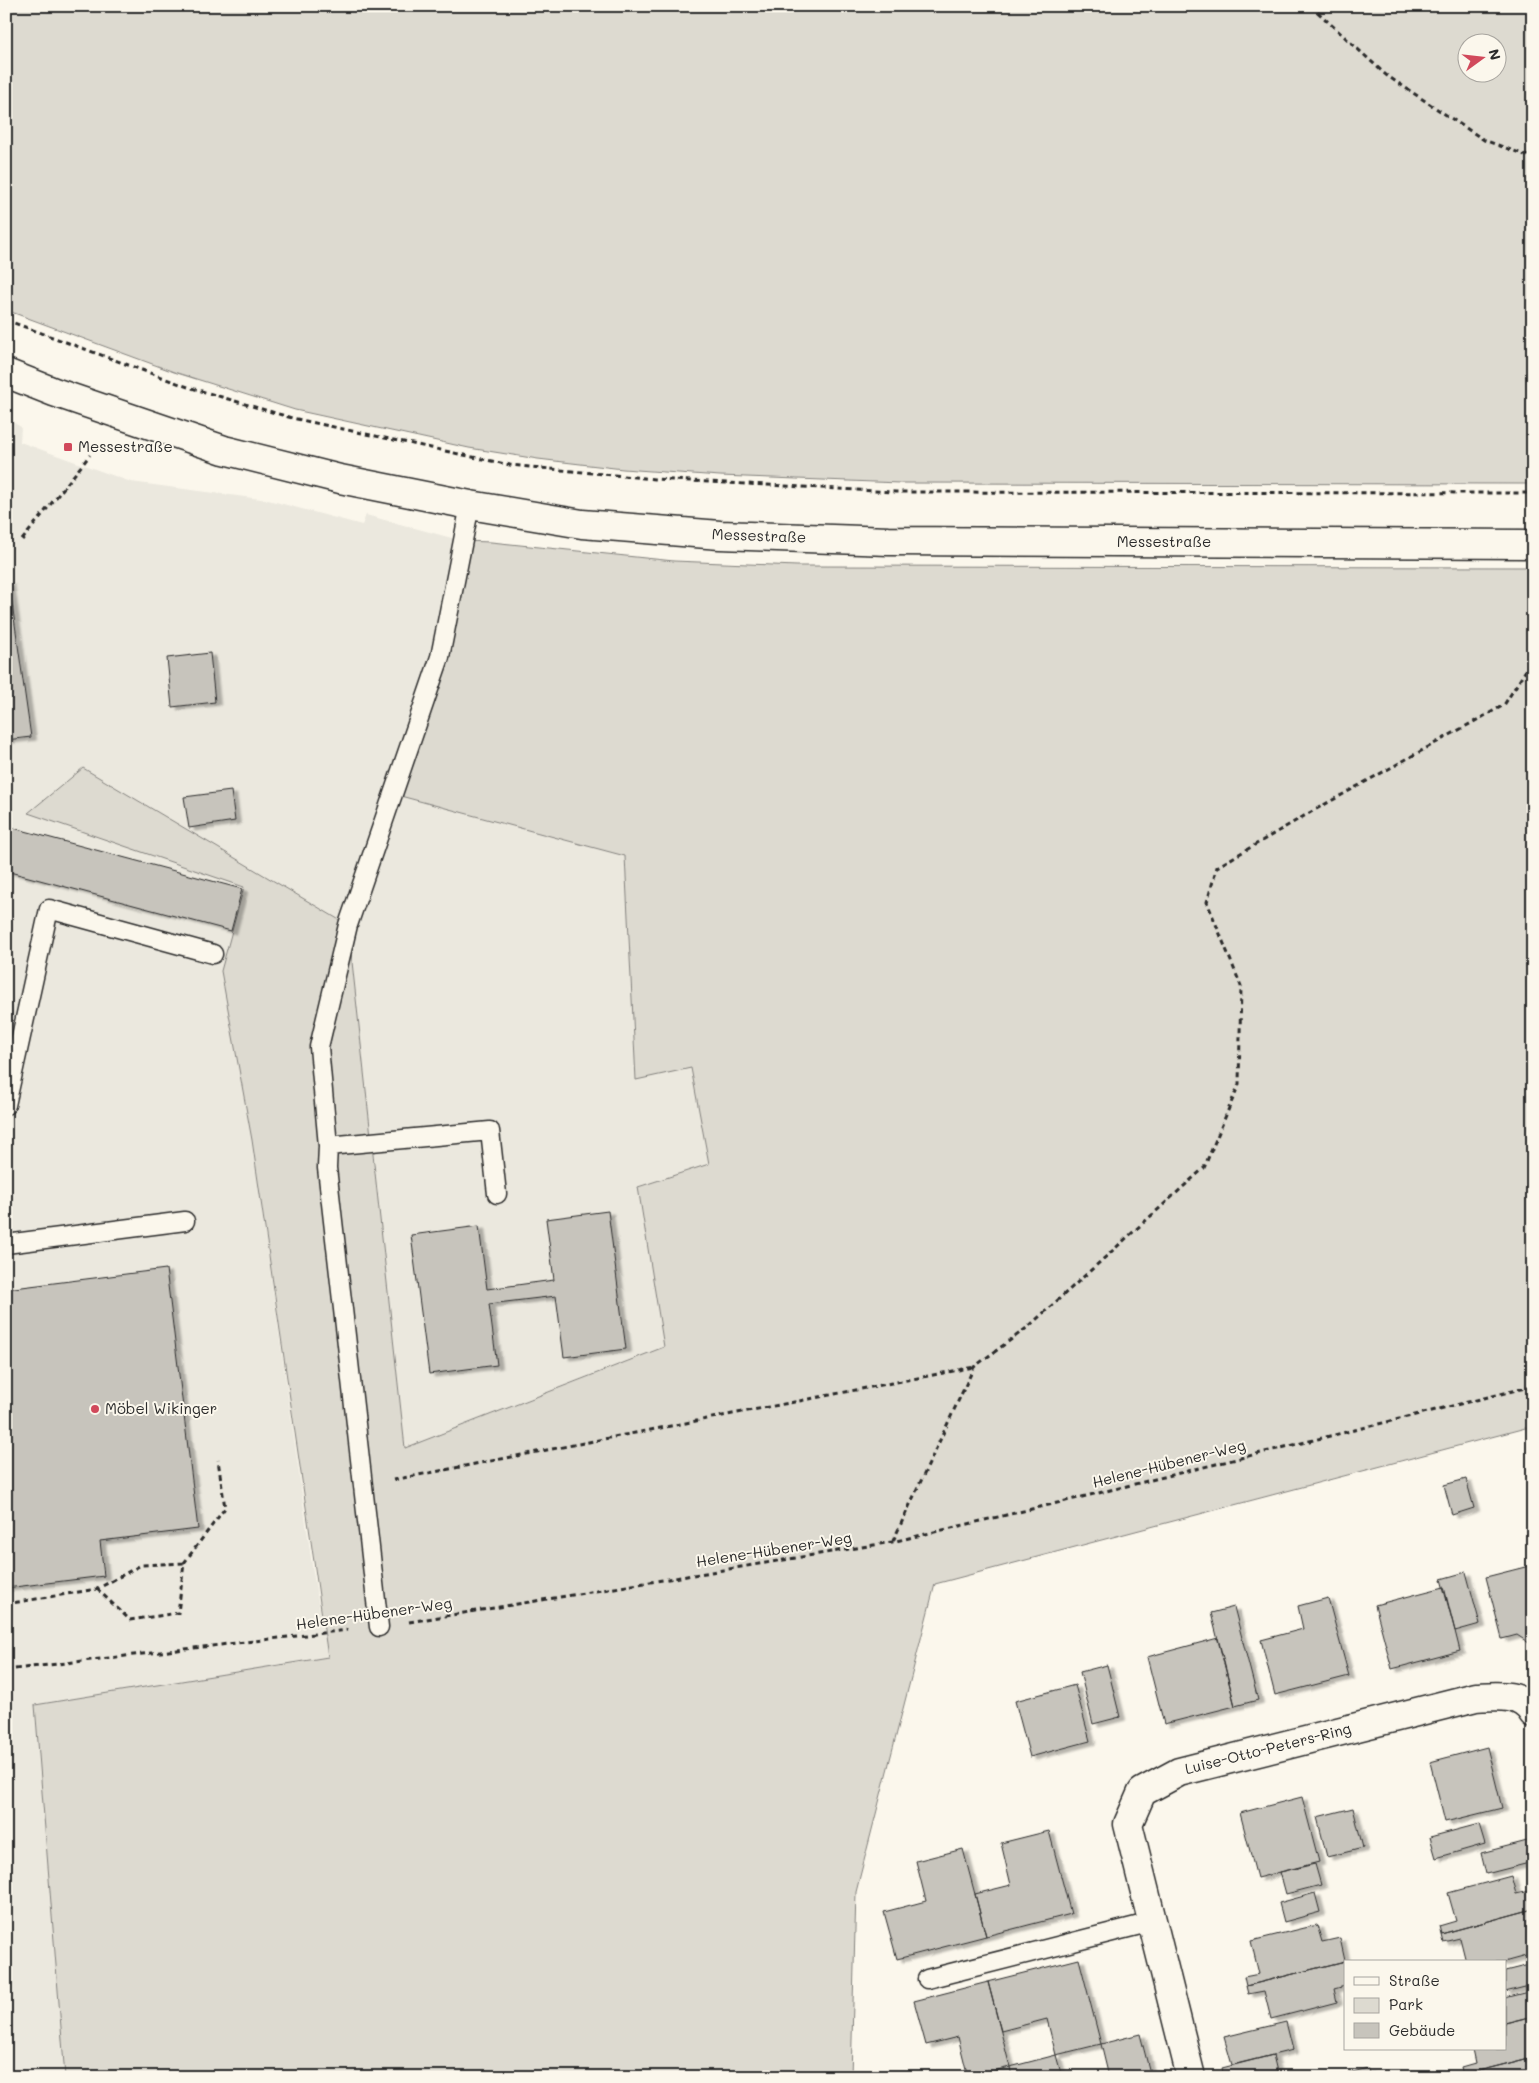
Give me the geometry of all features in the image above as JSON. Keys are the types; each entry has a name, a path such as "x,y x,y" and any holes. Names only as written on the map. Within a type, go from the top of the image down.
{"main road":[{"name":"Messestraße","path":"6,372 54,392 224,450 340,479 470,505 582,524 730,536 899,541 1533,544"},
{"name":"Luise-Otto-Peters-Ring","path":"1191,2077 1128,1824 1142,1792 1179,1772 1476,1697 1507,1695 1531,1707"}],"lane":[{"path":"379,1627 327,1168 328,1146 319,1047 348,925 440,657 470,505"},
{"path":"6,1105 49,909 213,954"},
{"path":"328,1146 490,1132 497,1194"},
{"path":"6,1244 185,1221"},
{"path":"927,1979 1152,1922"}],"path":[{"path":"1311,6 1386,75 1484,140 1533,158"},
{"path":"6,320 188,387 292,418 510,466 654,479 895,492 1533,493"},
{"path":"22,540 90,455"},
{"path":"363,1486 974,1367 1028,1327 1204,1168 1239,1084 1241,986 1207,902 1216,867 1504,705 1533,659"},
{"path":"892,1542 974,1367"},
{"name":"Helene-Hübener-Weg","path":"6,1670 379,1627 892,1542 1533,1386"},
{"path":"96,1589 130,1620 178,1613 184,1563 225,1508 218,1460"},
{"path":"6,1604 96,1589 141,1566 184,1563"}],"shaded area":[{"path":"6,418 21,427 20,442 131,482 268,500 362,525 366,515 463,541 440,657 393,794 625,856 636,1079 691,1067 709,1164 638,1187 664,1347 405,1448 348,926 252,1140 313,1571 328,1657 35,1705 65,2077 6,2077"}],"green space":[{"path":"6,6 1533,6 1533,484 900,483 720,476 623,469 538,459 469,448 295,410 174,372 6,310"},
{"path":"463,541 491,542 674,561 797,566 1533,567 1533,1426 935,1584 856,1892 851,2077 65,2077 35,1705 328,1657 252,1140 221,971 244,887 28,813 83,768 348,925 405,1448 664,1347 638,1187 709,1164 691,1068 636,1080 625,856 393,794 440,657"}],"building":[{"path":"9,582 31,737 6,740 6,583"},
{"path":"210,653 215,702 172,707 167,658"},
{"path":"231,791 235,821 189,828 184,797"},
{"path":"6,826 242,889 231,931 6,871"},
{"path":"608,1211 626,1349 564,1357 556,1296 489,1304 497,1365 429,1374 411,1235 479,1226 487,1289 554,1280 546,1219"},
{"name":"Möbel Wikinger","path":"166,1269 198,1529 100,1541 104,1576 6,1588 6,1289"},
{"path":"1466,1479 1474,1508 1452,1515 1444,1485"},
{"path":"1533,1565 1533,1642 1529,1643 1517,1635 1502,1639 1486,1577"},
{"path":"1466,1572 1480,1624 1455,1631 1441,1579"},
{"path":"1444,1587 1460,1651 1392,1669 1375,1605"},
{"path":"1328,1598 1349,1676 1275,1695 1261,1640 1303,1629 1298,1606"},
{"path":"1234,1607 1258,1700 1235,1706 1211,1613"},
{"path":"1218,1638 1235,1706 1164,1724 1147,1657"},
{"path":"1107,1665 1120,1717 1093,1724 1080,1672"},
{"path":"1075,1685 1090,1741 1030,1757 1015,1701"},
{"path":"1487,1747 1502,1808 1445,1822 1430,1762"},
{"path":"1302,1797 1319,1862 1257,1878 1240,1813"},
{"path":"1353,1808 1363,1848 1327,1857 1317,1817"},
{"path":"1479,1824 1485,1844 1436,1858 1430,1837"},
{"path":"1049,1831 1071,1914 986,1936 975,1894 1011,1885 1001,1843"},
{"path":"1531,1840 1533,1862 1486,1874 1481,1853"},
{"path":"963,1849 986,1936 897,1959 884,1912 926,1901 916,1861"},
{"path":"1315,1864 1321,1885 1286,1894 1280,1872"},
{"path":"1511,1876 1516,1894 1533,1890 1533,1909 1441,1934 1439,1926 1456,1921 1448,1893"},
{"path":"1315,1893 1320,1912 1284,1922 1279,1903"},
{"path":"1533,1909 1533,1935 1528,1936 1533,1954 1506,1961 1466,1960 1460,1938 1443,1942 1441,1934"},
{"path":"1317,1925 1322,1942 1340,1938 1345,1960 1246,1986 1244,1977 1259,1974 1251,1941"},
{"path":"1079,1959 1101,2044 1056,2055 1047,2019 1001,2031 988,1982"},
{"path":"1344,1961 1344,1986 1334,1989 1337,2002 1271,2019 1264,1991 1248,1994 1246,1986"},
{"path":"1533,1964 1533,1985 1506,1992 1506,1971"},
{"path":"988,1982 1010,2067 968,2077 958,2037 926,2045 914,2001"},
{"path":"1533,1991 1533,2016 1506,2023 1506,1998"},
{"path":"1533,2016 1533,2057 1463,2075 1461,2067 1475,2063 1472,2050 1506,2050 1506,2023"},
{"path":"1286,2022 1293,2050 1232,2065 1224,2037"},
{"path":"1140,2034 1151,2077 1109,2077 1101,2044"},
{"path":"1056,2055 1062,2077 1012,2077 1010,2067"},
{"path":"1273,2055 1278,2076 1224,2077 1222,2068"},
{"path":"1533,2057 1533,2077 1463,2077 1463,2075"},
{"path":"1368,2069 1370,2077 1337,2077"}],"place":[{"name":"Messestraße","path":"68,447"},
{"name":"Möbel Wikinger","path":"95,1409"}]}
